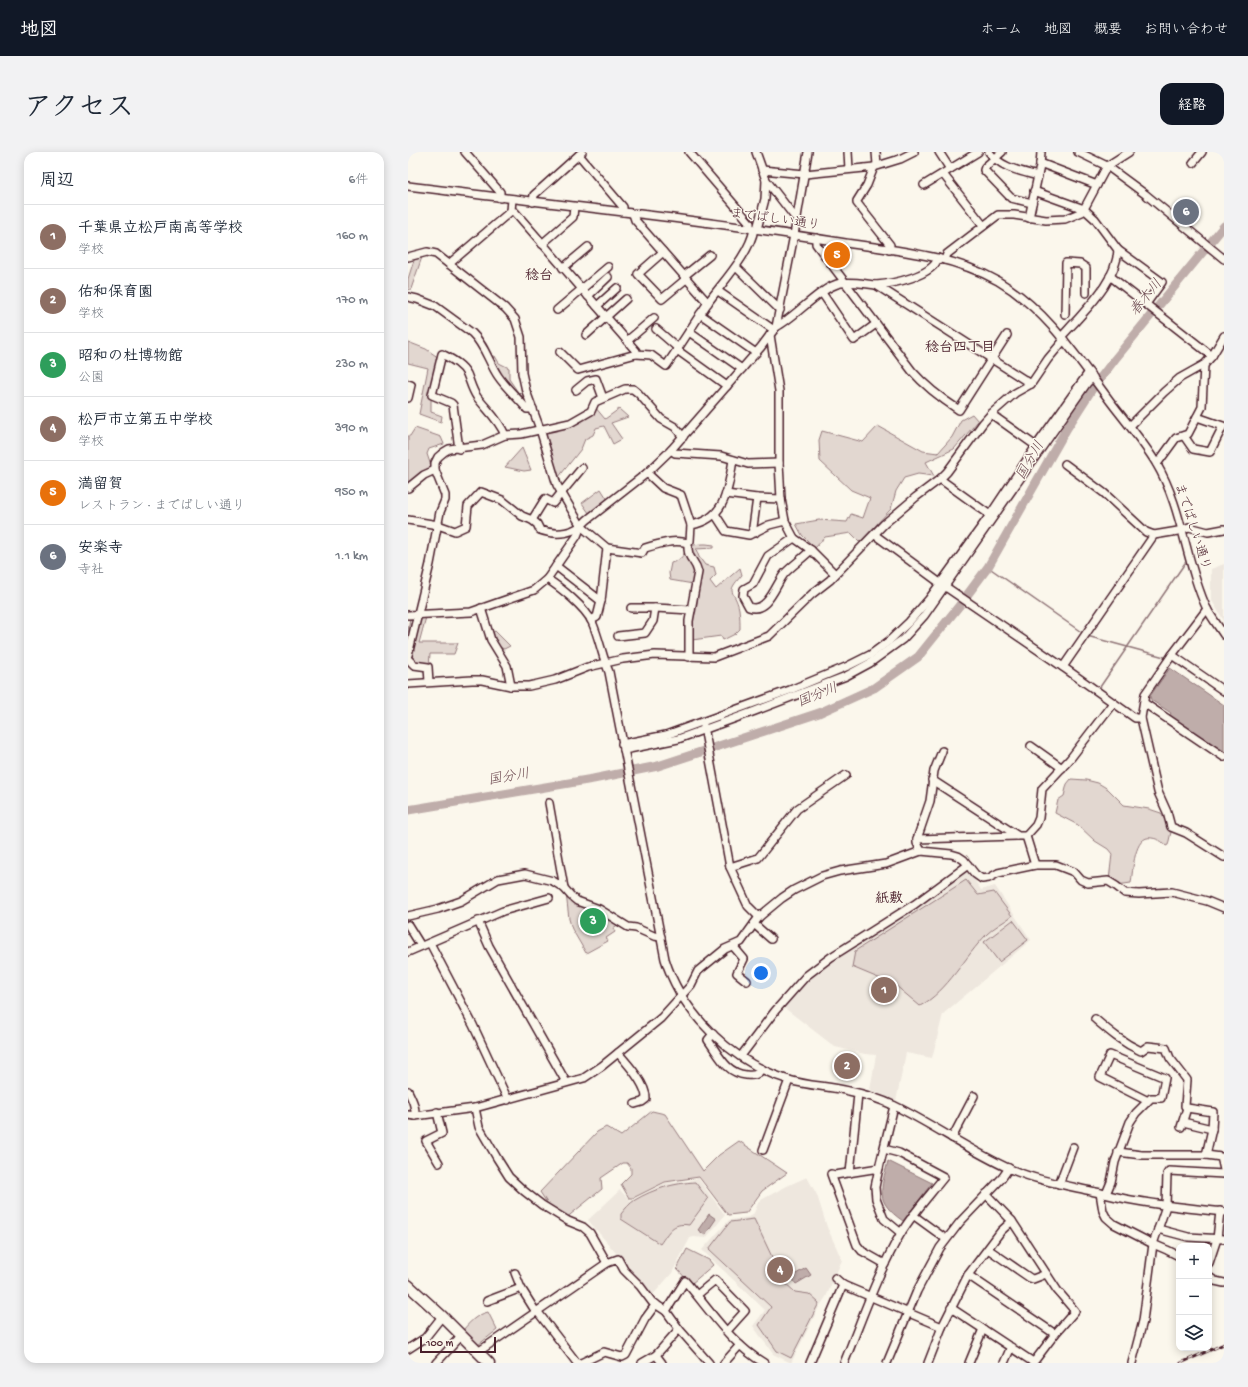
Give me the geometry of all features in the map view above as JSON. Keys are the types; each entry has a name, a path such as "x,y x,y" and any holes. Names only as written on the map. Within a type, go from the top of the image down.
{"highway":[{"path":"409,1287 462,1335 489,1363"}],"street":[{"path":"465,152 500,192 500,198"},
{"path":"689,152 754,229"},
{"path":"756,152 766,180 794,216 797,217"},
{"path":"808,152 780,310 774,331 779,391 778,463 781,499 785,521 794,538 811,550 835,574"},
{"path":"848,152 849,169"},
{"path":"876,152 876,166 857,203 890,245 889,250"},
{"path":"762,170 805,174 876,166 903,154 914,152"},
{"path":"939,152 950,169"},
{"path":"924,185 978,152"},
{"path":"989,152 994,159 1001,164 1038,176"},
{"path":"1002,152 985,166 984,170 1011,198 1032,203"},
{"path":"1028,218 1038,176 1041,152"},
{"path":"1078,152 1107,166 1224,259"},
{"path":"408,520 438,525 455,531 466,526 468,506 481,492 502,500 522,516 532,520 537,524 540,530 550,534 573,531 647,473 683,437 774,331 830,287 846,283 876,285 888,284 925,273 984,225 1000,215 1014,215 1046,220 1065,220 1084,210 1107,166 1129,152"},
{"path":"1193,163 1202,152"},
{"path":"533,202 534,195 580,154 623,207 623,212"},
{"path":"1040,163 1097,185"},
{"path":"943,174 984,225"},
{"path":"560,352 578,370 636,354 651,355 666,366 700,314 736,267 752,237 764,202 766,180"},
{"name":"までばしい通り","path":"408,186 623,212 816,238 942,259 986,275 1012,290 1043,317 1092,376 1157,464 1170,493 1183,529 1195,577 1207,609 1224,635"},
{"path":"1034,191 1084,210 1095,219 1118,250 1162,282 1146,304"},
{"path":"449,264 511,211 512,199"},
{"path":"542,244 573,217 574,207"},
{"path":"511,211 515,212 636,351 636,354"},
{"path":"633,214 635,220 708,303"},
{"path":"816,238 816,244 922,382 959,410 1007,335"},
{"path":"563,268 588,247"},
{"path":"408,684 477,680 511,686 529,686 542,684 588,667 605,663 655,656 714,657 769,636 835,574 875,535 884,524 940,479 991,414 1015,393 1030,384 1062,338 1092,304 1110,276 1118,250"},
{"path":"663,252 638,274 662,299 710,255"},
{"path":"408,257 422,253 436,254 505,308 515,319 521,337 523,382 540,429 557,485 581,526 607,548 642,553 645,548 655,545 673,541 688,542"},
{"path":"1064,314 1066,263 1080,264 1086,268 1086,293"},
{"path":"557,310 608,267"},
{"path":"736,267 780,310"},
{"path":"1110,276 1212,356"},
{"path":"588,296 608,277"},
{"path":"876,285 992,358 1030,384"},
{"path":"597,306 617,288"},
{"path":"718,291 774,331"},
{"path":"822,293 854,340 876,324"},
{"path":"408,297 435,306 478,338 498,376 527,409 533,408"},
{"path":"586,335 626,299"},
{"path":"700,314 756,353"},
{"path":"627,341 654,318"},
{"path":"656,329 677,349 727,386"},
{"path":"689,332 742,369"},
{"path":"1130,426 1180,378 1204,365 1212,356 1224,336"},
{"path":"459,449 453,405 432,395 442,354 458,363 466,372 476,395 500,424 505,435"},
{"path":"1157,464 1176,438 1188,434 1202,407 1204,365"},
{"path":"945,586 1036,446 1083,379 1092,376"},
{"path":"623,747 678,738 848,666 870,655 889,641 945,586 1092,376"},
{"path":"576,390 586,381 596,379 603,398"},
{"path":"408,384 411,385 408,398"},
{"path":"408,655 440,512 445,500 445,495 435,470 435,463 438,457 449,450 482,445 505,435 521,434 570,423 591,411 595,402 625,389 633,389 638,393 660,419 674,428 683,437"},
{"path":"991,414 1036,446"},
{"path":"1184,436 1193,449 1210,452 1223,426 1197,417"},
{"path":"671,450 675,453 721,456 748,464 778,463"},
{"path":"691,525 715,514 721,507 726,494 733,460"},
{"path":"1065,464 1104,493 1146,532 1154,536 1178,532 1189,527 1208,532 1224,529"},
{"path":"532,520 545,499 553,502 582,468"},
{"path":"408,488 424,475 435,470"},
{"path":"647,473 663,488 681,495 691,525 690,540 688,542 687,552 690,559 697,566 698,572 688,627 689,657"},
{"path":"940,479 990,515"},
{"path":"726,494 781,499"},
{"path":"755,533 753,527 757,498"},
{"path":"715,514 726,531 749,535 769,525 785,521"},
{"path":"408,615 471,612 534,590 547,579 578,536 581,526"},
{"path":"875,535 945,586 1113,703 1135,718 1141,718"},
{"path":"1063,667 1154,536"},
{"path":"794,538 768,556 753,584 744,589 743,596 749,607 754,609 757,608 769,600 784,574 811,550"},
{"path":"591,620 597,617 601,601 607,548"},
{"path":"556,566 601,601"},
{"path":"547,579 579,606 591,620 609,672 664,958 669,973 691,1009 713,1034 741,1056 762,1069 789,1080 858,1094 894,1106 1009,1168 1041,1180 1136,1201 1222,1212 1221,1239 1212,1256"},
{"path":"481,608 491,640 507,666 511,686"},
{"path":"631,608 691,610"},
{"path":"618,636 645,633 653,621 654,608"},
{"path":"1207,609 1145,694 1141,718 1158,792 1167,812 1171,827 1186,833 1224,857"},
{"path":"1170,658 1224,691"},
{"path":"408,659 414,666 428,667 429,682"},
{"path":"917,839 1026,836 1036,825 1039,818 1042,789 1062,768 1113,703"},
{"path":"1144,703 1224,758"},
{"path":"704,727 730,868 748,906 759,917"},
{"path":"1031,746 1062,768"},
{"path":"921,851 917,843 917,839 930,801 932,780 937,761 942,751"},
{"path":"730,868 758,858 797,809 846,775"},
{"path":"932,780 1018,836"},
{"path":"549,803 564,888"},
{"path":"1026,836 1035,865"},
{"path":"411,1115 475,1108 584,1078 661,1018 691,985 698,972 716,956 741,942 759,917 782,898 794,890 822,876 840,871 886,864 921,851 958,856 978,877 986,879 998,873 1035,865 1056,864 1074,872 1081,880 1088,883 1108,881 1125,893 1139,894 1172,892 1207,901 1224,908"},
{"path":"741,1056 775,1011 806,976 831,957 910,908 968,865"},
{"path":"408,916 438,909 461,901 498,879 525,874 553,881 564,888 570,896 577,901 599,909 628,927 636,928 654,936 661,937"},
{"path":"408,952 503,911 549,898"},
{"path":"478,921 489,946 566,1082"},
{"path":"754,924 771,939"},
{"path":"408,925 421,946"},
{"path":"430,943 470,1018 508,1100"},
{"path":"733,946 744,960 737,973 747,981"},
{"path":"1096,1020 1117,1038 1141,1051 1148,1046 1166,1048 1170,1058 1187,1080 1185,1106 1187,1108 1182,1124 1212,1129"},
{"path":"713,1034 708,1040 728,1069 732,1072 754,1076 762,1069"},
{"path":"618,1053 631,1068 645,1090 646,1099 635,1104"},
{"path":"1148,1101 1100,1077 1110,1055 1165,1078 1161,1098 1151,1098 1148,1101 1136,1113 1130,1122 1118,1152 1111,1182 1103,1193 1103,1210 1106,1217 1114,1224 1176,1254"},
{"path":"763,1150 789,1080"},
{"path":"408,1091 415,1111 411,1115"},
{"path":"850,1173 858,1094"},
{"path":"952,1138 974,1096"},
{"path":"894,1106 875,1187 876,1199 884,1219 901,1233"},
{"path":"475,1108 480,1127 509,1177 542,1205 568,1221 583,1226 590,1233 606,1263"},
{"path":"1187,1108 1213,1112 1212,1129 1206,1154"},
{"path":"437,1112 442,1133 426,1141 439,1163"},
{"path":"1058,1184 1073,1147"},
{"path":"845,1363 885,1264 901,1233 913,1215 944,1177 899,1153 884,1149"},
{"path":"1118,1152 1142,1155 1206,1154 1222,1157 1224,1170"},
{"path":"879,1168 850,1173 831,1174 857,1245 862,1251 885,1264"},
{"path":"887,1363 924,1275 946,1239 968,1211 1002,1178 1009,1168"},
{"path":"1132,1363 1143,1320 1153,1244 1166,1206 1167,1174 1169,1172 1224,1174"},
{"path":"951,1308 1033,1363 1075,1310 1057,1290 1012,1221 986,1194"},
{"path":"913,1215 946,1239"},
{"path":"928,1363 942,1327 968,1275 1001,1231 1012,1221"},
{"path":"1158,1229 1188,1237 1221,1239"},
{"path":"988,1249 1030,1278 1033,1279 1046,1274"},
{"path":"478,1352 606,1263 618,1258 624,1270 640,1286 652,1302 666,1311 679,1329 709,1363"},
{"path":"515,1273 521,1288 536,1312 577,1363"},
{"path":"968,1275 1055,1334"},
{"path":"835,1278 843,1285 942,1327"},
{"path":"1212,1279 1224,1283"},
{"path":"697,1295 715,1280 745,1311 727,1331"},
{"path":"666,1311 685,1281 740,1345 754,1358 764,1363"},
{"path":"810,1363 843,1285"},
{"path":"487,1301 521,1288"},
{"path":"581,1363 604,1352 622,1357 626,1355 645,1320 656,1304"},
{"path":"408,1349 424,1338 443,1317"},
{"path":"642,1363 656,1355 679,1329"},
{"path":"969,1363 983,1329"},
{"path":"436,1363 462,1335"},
{"path":"724,1363 740,1345"},
{"path":"1004,1363 1011,1347"},
{"path":"656,1355 662,1363"}],"shaded area":[{"path":"422,257 411,289 408,290 408,279 414,260"},
{"path":"408,342 426,349 439,358 431,401 431,412 442,416 441,422 419,414 428,368 408,363"},
{"path":"495,356 499,363 509,368 509,379 524,401 499,375 491,358"},
{"path":"595,407 605,419 619,409 628,417 611,423 622,439 613,444 604,426 596,428 593,435 585,439 581,449 558,478 545,438 546,430 570,425"},
{"path":"972,414 978,421 954,449 926,462 934,476 918,474 904,478 896,491 891,509 860,542 851,533 825,537 815,548 802,535 796,524 819,520 847,522 851,514 863,518 870,498 851,490 820,461 819,440 822,431 863,442 878,426 923,451 938,453 952,437 961,420"},
{"path":"415,428 441,437 444,444 429,449 427,454 432,469 408,486 408,436 410,436"},
{"path":"522,448 531,470 524,471 505,467"},
{"path":"601,489 608,500 589,513 582,503"},
{"path":"706,544 714,545 714,548 696,549 699,557 705,565 714,567 716,575 710,581 716,589 740,568 742,575 732,589 739,609 740,629 735,634 723,640 721,636 692,640 691,625 696,611 699,585 670,580 669,573 671,563 679,560 692,546"},
{"path":"1224,564 1224,621 1211,599 1211,569"},
{"path":"410,617 426,617 419,643 458,643 454,654 430,654 429,666 414,664 409,658 415,635 408,632"},
{"path":"495,631 510,646 504,649 499,647 492,633"},
{"path":"1170,668 1224,705 1224,752 1169,716 1171,713 1151,700 1150,696"},
{"path":"1071,779 1086,780 1098,783 1108,789 1124,805 1149,809 1161,813 1171,832 1168,845 1166,846 1160,840 1152,838 1146,838 1141,842 1134,862 1131,883 1117,885 1109,880 1112,854 1108,849 1095,841 1078,825 1055,813 1058,800 1064,796 1067,784"},
{"path":"968,870 981,890 995,886 1031,940 943,1014 932,1058 906,1053 896,1101 870,1090 876,1055 835,1047 782,1006 811,974 911,910"},
{"path":"966,880 978,895 994,892 1012,916 987,934 948,982 930,1000 920,1006 895,985 852,967 855,951"},
{"path":"566,893 619,924 613,928 615,932 606,938 608,941 586,953 572,929 569,919"},
{"path":"1013,920 1028,940 999,962 984,942"},
{"path":"652,1111 665,1114 703,1171 719,1155 739,1141 787,1173 762,1191 746,1213 728,1215 699,1177 665,1182 633,1198 629,1198 621,1184 631,1174 631,1168 627,1163 623,1163 601,1178 602,1189 565,1219 555,1215 540,1192 597,1132 606,1127 621,1136"},
{"path":"888,1161 932,1183 903,1221 887,1207 882,1194 883,1180"},
{"path":"807,1177 817,1195 827,1227 842,1260 826,1297 819,1307 791,1363 773,1354 753,1326 765,1310 702,1250 729,1220 749,1217 754,1213 759,1201"},
{"path":"698,1178 725,1215 706,1238 690,1238 672,1273 651,1297 619,1261 621,1259 588,1220 620,1190 631,1201 665,1183 688,1181"},
{"path":"695,1182 708,1199 689,1225 683,1224 675,1227 660,1244 621,1219 621,1214 626,1208 633,1201 642,1196 664,1187"},
{"path":"709,1214 716,1219 705,1235 698,1230"},
{"path":"754,1219 784,1282 795,1292 809,1294 819,1303 791,1358 777,1351 759,1325 771,1307 709,1249 730,1222"},
{"path":"687,1249 709,1260 713,1265 691,1284 677,1269"},
{"path":"806,1268 811,1275 796,1284 791,1277"},
{"path":"488,1312 497,1330 478,1345 463,1330 471,1321"}],"waterway":[{"name":"国分川","path":"408,810 593,779 658,766 819,713 874,688 918,657 988,567 1067,428 1092,389 1224,226"},
{"path":"1100,687 1185,563"},
{"path":"988,567 1084,634"},
{"path":"1087,636 1168,658"},
{"path":"1171,660 1224,696"}],"railway":[{"path":"1181,1363 1224,1344"}],"place":[{"name":"安楽寺","path":"1186,212"},
{"name":"満留賀","path":"837,255"},
{"name":"昭和の杜博物館","path":"593,921"},
{"name":"千葉県立松戸南高等学校","path":"884,990"},
{"name":"佑和保育園","path":"847,1066"},
{"name":"松戸市立第五中学校","path":"780,1270"}],"district":[{"name":"稔台","path":"539,276"},
{"name":"稔台四丁目","path":"960,348"},
{"name":"紙敷","path":"889,899"}],"water label":[{"name":"春木川","path":"1147,298"}]}
